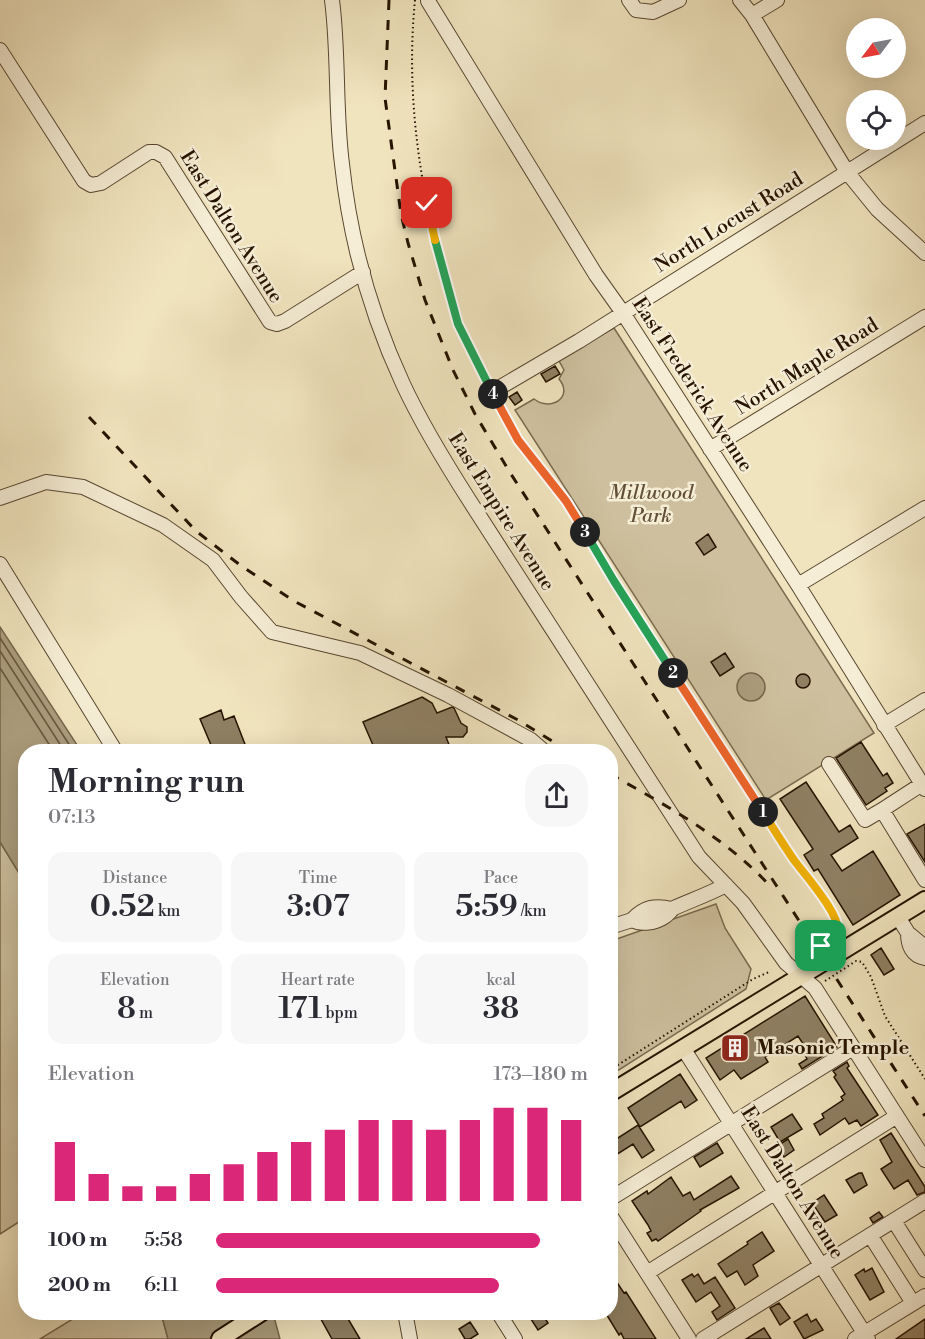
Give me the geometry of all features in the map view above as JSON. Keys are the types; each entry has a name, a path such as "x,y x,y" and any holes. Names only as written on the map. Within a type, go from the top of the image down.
{"main road":[{"path":"618,1088 925,900"},
{"path":"220,1339 250,1320"}],"street":[{"name":"East Empire Avenue","path":"332,0 337,111 350,220 363,273 382,333 415,409 437,448 694,850 749,910 786,963 815,988 925,1160"},
{"path":"629,0 636,10 653,12 679,0"},
{"path":"740,0 752,15 847,172 877,209 925,253"},
{"path":"752,15 777,0"},
{"name":"East Frederick Avenue","path":"421,1 798,585 923,786"},
{"name":"East Dalton Avenue","path":"0,50 78,175 84,181 91,185 105,180 146,154 156,152 168,161 264,316 273,323 285,321 363,273"},
{"name":"North Locust Road","path":"492,392 579,341 925,123"},
{"name":"North Maple Road","path":"710,449 925,317"},
{"path":"0,498 46,482 83,487 163,525 213,560 272,632 360,653 448,695 536,744"},
{"path":"798,585 925,508"},
{"path":"0,564 111,744"},
{"path":"884,725 925,700"},
{"path":"829,764 865,820 923,786"},
{"path":"882,810 925,880"},
{"path":"618,924 632,920 640,911 647,908 657,906 672,909 694,902 726,885"},
{"path":"898,917 908,933 925,947"},
{"path":"908,933 908,943 914,953 925,958"},
{"name":"East Dalton Avenue","path":"683,1048 821,1266 862,1337"},
{"path":"618,1194 853,1048"},
{"path":"647,1273 897,1116"},
{"path":"703,1339 870,1235 923,1208"},
{"path":"894,1221 925,1270"},
{"path":"618,1228 689,1339"},
{"path":"862,1337 919,1299 870,1235"},
{"path":"407,1320 411,1339"},
{"path":"503,1320 515,1339"}],"path":[{"path":"421,1 412,40 412,97 422,177 445,280 456,317 467,343 518,440 578,519 614,581 787,851 827,903 839,926 838,934 813,951 804,954"},
{"path":"821,983 854,962 862,962 871,977 885,1016 925,1079"},
{"path":"618,1065 753,979 770,972"}],"green space":[{"name":"Millwood Park","path":"614,328 874,733 766,800 515,410 534,399 547,404 558,401 564,392 559,379 564,370 558,359"},
{"path":"0,842 18,870 18,1222 0,1234"},
{"path":"716,904 725,928 751,969 746,989 618,1071 618,939"},
{"path":"71,1320 163,1320 168,1339 40,1339"}],"water":[{"path":"0,627 76,744 18,744 18,872 0,842"},
{"path":"751,673 761,677 765,687 761,697 751,701 741,697 737,687 741,677"},
{"path":"163,1320 275,1320 280,1339 168,1339"}],"building":[{"path":"555,366 560,374 546,382 541,374"},
{"path":"517,392 522,400 515,405 509,397"},
{"path":"708,534 716,547 704,555 696,543"},
{"path":"725,653 734,667 720,676 711,662"},
{"path":"800,674 806,674 810,681 806,688 800,688 796,684 796,678"},
{"path":"422,697 432,703 437,713 454,708 461,723 467,727 467,732 463,737 446,737 449,744 373,744 363,722"},
{"path":"221,710 224,720 234,716 245,744 211,744 200,719"},
{"path":"861,742 883,776 887,773 893,783 885,788 887,791 866,805 836,758"},
{"path":"806,782 839,832 850,825 858,838 831,855 842,871 873,851 900,895 853,925 818,869 814,871 804,855 813,849 780,799"},
{"path":"925,824 925,862 907,834"},
{"path":"881,948 894,969 884,975 871,955"},
{"path":"805,996 837,1047 802,1069 799,1064 807,1059 805,1055 809,1053 798,1036 765,1057 768,1062 741,1079 734,1070 720,1080 706,1058"},
{"path":"847,1062 849,1066 847,1068 878,1115 861,1126 857,1120 849,1124 845,1118 820,1135 814,1124 824,1118 822,1114 843,1100 841,1097 845,1094 834,1077 836,1075 833,1071"},
{"path":"680,1074 697,1100 685,1108 681,1101 640,1127 628,1108"},
{"path":"792,1114 802,1129 780,1142 771,1127"},
{"path":"638,1125 654,1150 642,1158 633,1144 618,1154 618,1138"},
{"path":"891,1133 925,1187 925,1192 917,1195 908,1180 894,1189 881,1169 892,1162 880,1140"},
{"path":"788,1139 794,1150 784,1157 777,1146"},
{"path":"717,1143 723,1153 700,1167 694,1157"},
{"path":"862,1173 867,1185 854,1193 846,1180"},
{"path":"731,1176 739,1188 700,1210 658,1241 656,1239 652,1241 647,1233 651,1231 648,1225 632,1201 647,1191 648,1194 671,1177 683,1196 690,1192 694,1200"},
{"path":"824,1195 837,1215 825,1222 812,1203"},
{"path":"879,1212 883,1217 873,1223 870,1218"},
{"path":"762,1232 774,1251 753,1265 758,1276 745,1285 737,1271 727,1277 718,1264"},
{"path":"872,1268 884,1292 870,1300 855,1275 864,1269 865,1272"},
{"path":"692,1274 694,1277 698,1274 704,1284 715,1277 735,1308 717,1320 712,1312 720,1306 711,1292 696,1302 682,1280"},
{"path":"618,1284 624,1293 626,1292 656,1339 624,1339 621,1333 619,1335 610,1320 618,1320"},
{"path":"779,1303 790,1318 780,1325 770,1308"},
{"path":"807,1314 811,1322 816,1319 823,1330 804,1339 794,1322"},
{"path":"925,1319 925,1339 896,1339"},
{"path":"321,1320 349,1320 360,1339 332,1339"},
{"path":"532,1320 546,1320 548,1323 538,1330"},
{"path":"470,1322 478,1334 465,1339 459,1329"},
{"path":"764,1328 771,1339 746,1339"}],"railway":[{"path":"389,0 385,98 401,214 425,300 453,370 475,414 509,471 925,1116"},
{"path":"89,417 196,531 240,565 294,601 518,720 557,744"},
{"path":"618,779 715,838 735,853 770,886"}],"place":[{"name":"Masonic Temple","path":"735,1048"}],"route":[{"path":"427,203 458,324 492,392 518,440 578,519 614,581 787,851 825,899 839,930 837,936 821,946"}]}
